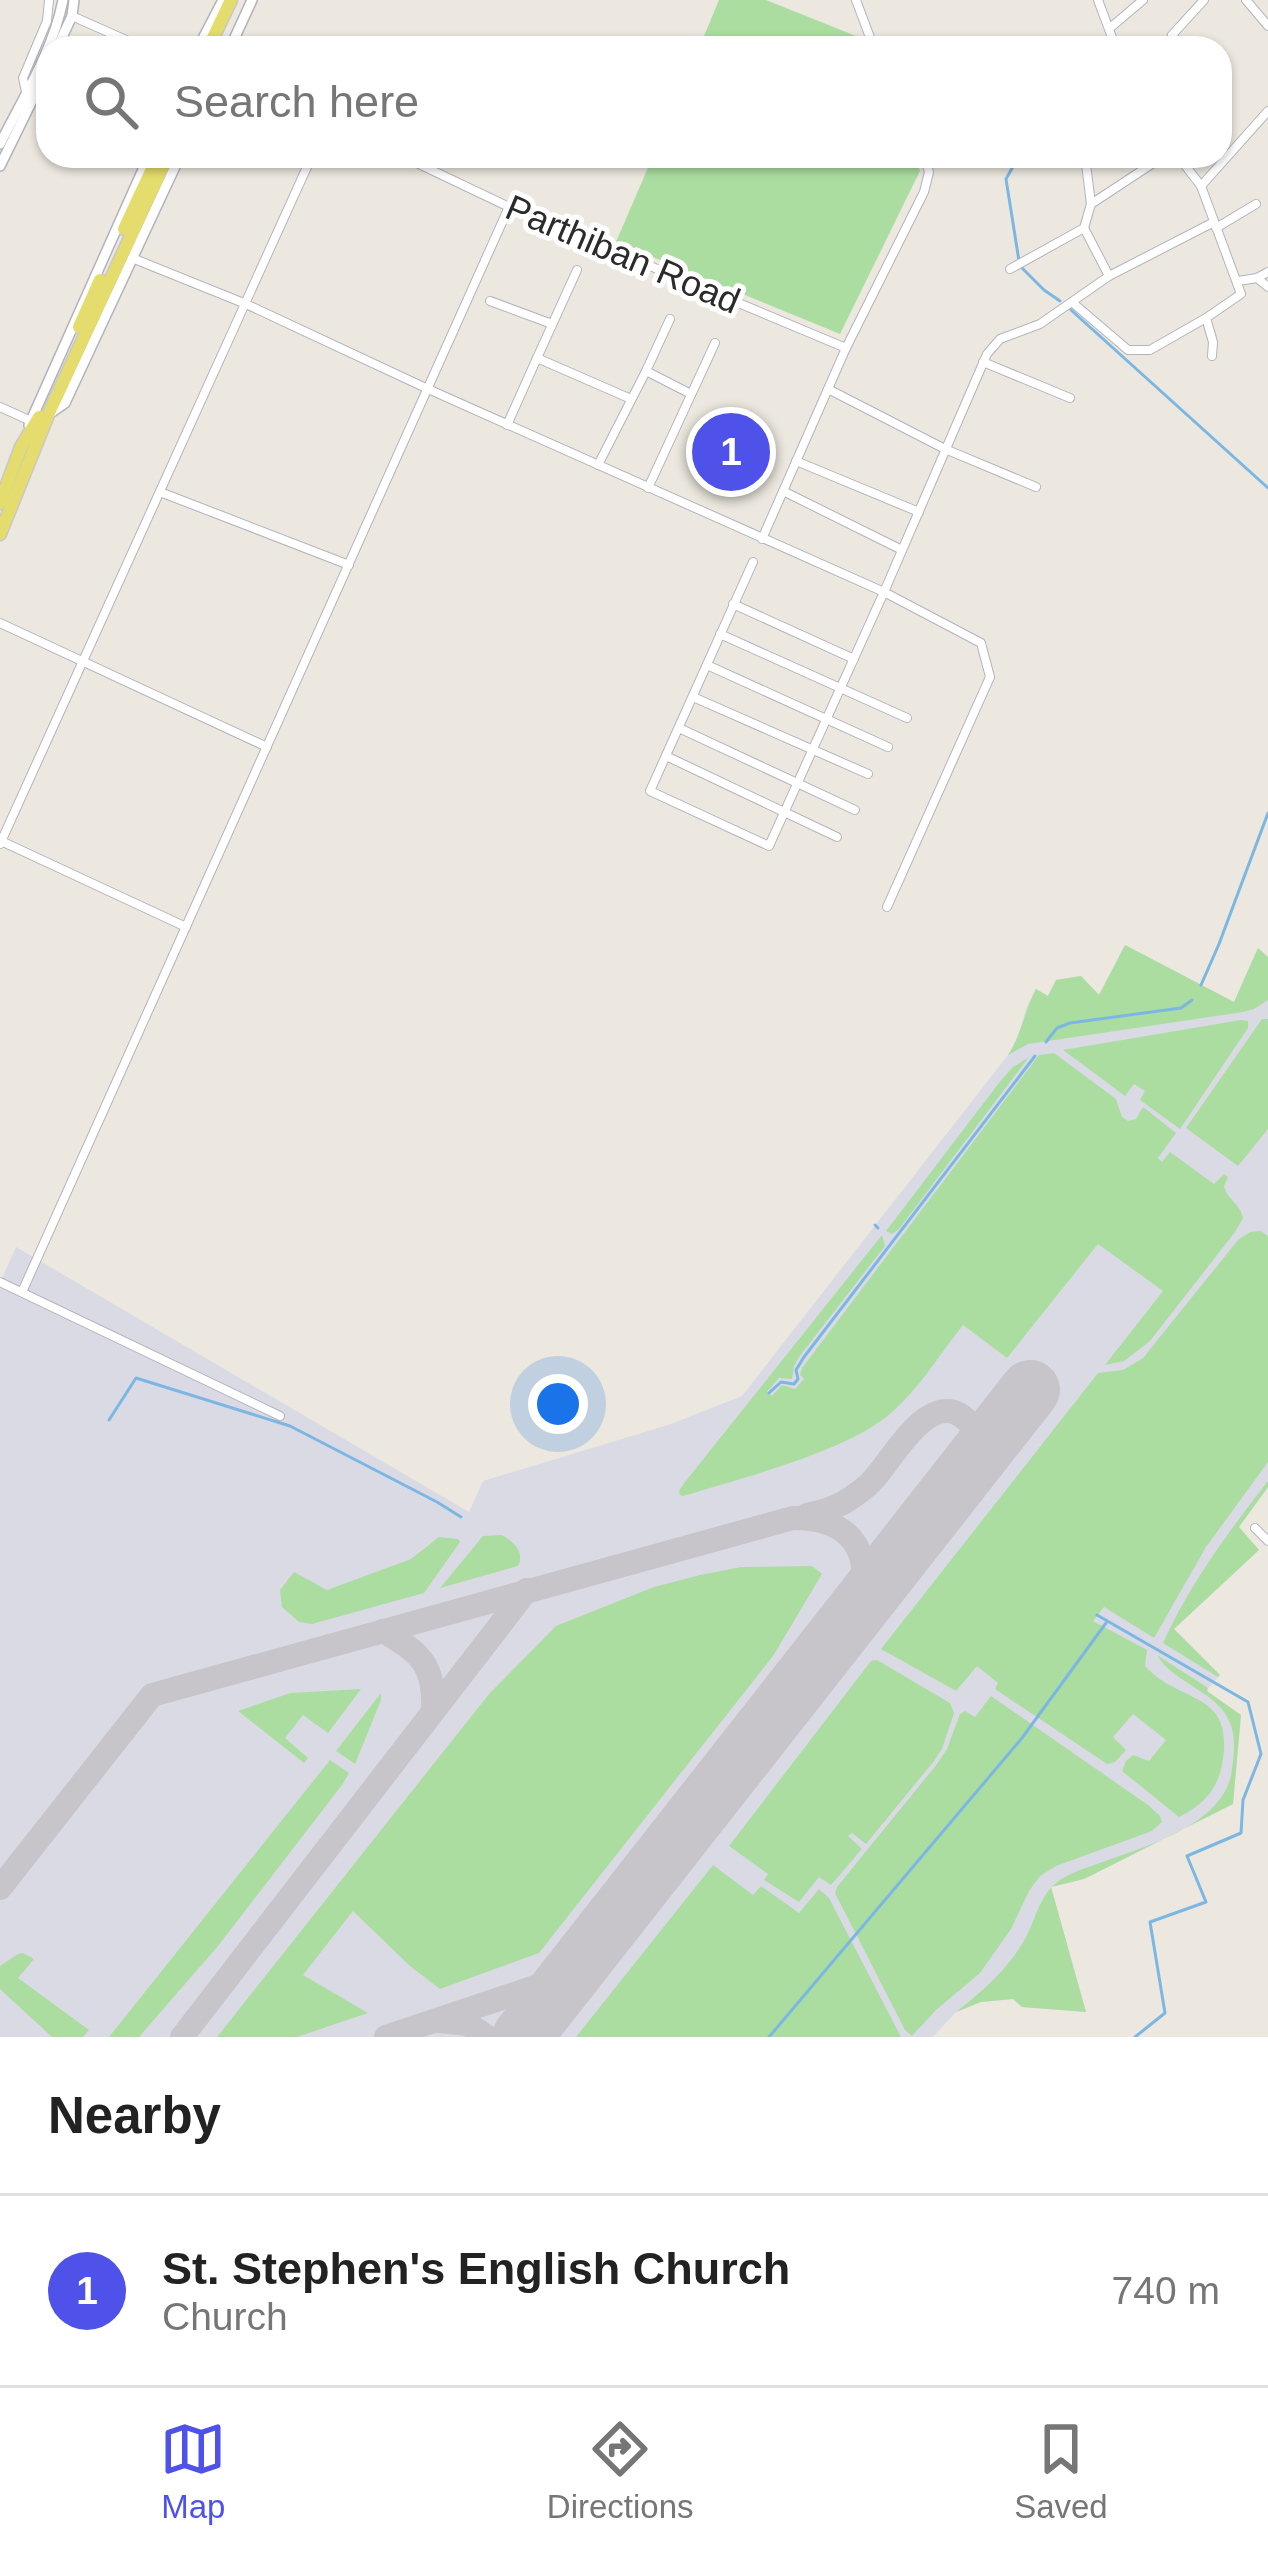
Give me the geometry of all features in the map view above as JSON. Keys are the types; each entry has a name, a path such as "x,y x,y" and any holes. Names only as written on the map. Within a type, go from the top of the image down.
{"main road":[{"path":"218,36 231,0"},
{"path":"0,533 53,396 153,168"},
{"path":"0,502 21,447 53,396 162,168"}],"street":[{"path":"41,36 50,0"},
{"path":"53,36 63,0"},
{"path":"63,36 74,0"},
{"path":"207,36 231,0"},
{"path":"236,36 252,0"},
{"path":"856,0 870,36"},
{"path":"1098,0 1113,36"},
{"path":"1110,28 1143,0"},
{"path":"1173,36 1204,0"},
{"path":"1248,0 1268,26"},
{"path":"72,16 117,36"},
{"path":"26,92 23,78 36,48"},
{"path":"0,166 26,92 36,78"},
{"path":"0,144 36,83"},
{"path":"1232,151 1268,111"},
{"path":"21,447 143,168"},
{"path":"48,415 65,404 174,168"},
{"path":"186,927 0,842 307,168"},
{"name":"Parthiban Road","path":"428,168 846,348"},
{"path":"762,539 846,348 928,182 928,168"},
{"path":"1086,168 1091,204 1084,228 1109,276"},
{"path":"1091,204 1146,168"},
{"path":"1073,303 1128,350 1150,350 1241,294 1201,186 1187,168"},
{"path":"1201,186 1217,168"},
{"path":"753,562 650,791 769,846 983,362 1000,339 1040,324 1109,276 1256,204"},
{"path":"22,1292 509,206"},
{"path":"1010,269 1084,228"},
{"path":"132,258 246,304 884,592 981,643 990,677 887,907"},
{"path":"508,425 577,269"},
{"path":"1238,281 1268,272"},
{"path":"1257,278 1268,287"},
{"path":"490,302 552,324"},
{"path":"1206,318 1212,356"},
{"path":"598,465 670,319"},
{"path":"648,488 715,343"},
{"path":"537,358 631,399"},
{"path":"983,362 1070,398"},
{"path":"646,370 691,394"},
{"path":"828,389 1036,487"},
{"path":"0,407 31,421"},
{"path":"796,461 919,512"},
{"path":"783,491 902,550"},
{"path":"160,492 349,565"},
{"path":"734,604 854,658"},
{"path":"0,623 267,747"},
{"path":"720,634 907,718"},
{"path":"707,665 888,747"},
{"path":"693,697 868,774"},
{"path":"679,728 855,810"},
{"path":"666,756 837,837"},
{"path":"0,1282 280,1417"},
{"path":"1255,1528 1268,1541"}],"shaded area":[{"path":"1125,945 1234,1002 1258,948 1268,957 1268,1487 1239,1527 1259,1550 1174,1629 1220,1675 1206,1691 1241,1715 1233,1804 1084,1879 1051,1887 1086,2012 1022,2007 1013,1999 981,2002 956,2012 933,2037 0,2037 0,1283 16,1247 469,1512 483,1481 668,1425 742,1396 1008,1055 1036,989 1048,996 1056,980 1081,976 1099,995"}],"green space":[{"path":"719,0 766,0 856,36 704,36"},
{"path":"648,168 920,171 840,334 616,242"},
{"path":"1125,945 1234,1002 1258,948 1268,957 1268,1000 1243,1012 1028,1044 1008,1055 1036,989 1048,996 1056,980 1081,976 1099,995"},
{"path":"1262,1019 1268,1019 1268,1129 1238,1166 1186,1128"},
{"path":"1248,1021 1248,1028 1180,1129 1140,1100 1145,1091 1134,1084 1125,1096 1063,1050"},
{"path":"1054,1053 1116,1099 1128,1121 1136,1119 1143,1107 1176,1133 1158,1158 1162,1162 1170,1152 1214,1184 1224,1174 1228,1177 1224,1186 1242,1213 1235,1232 1150,1341 1124,1361 1105,1365 1163,1291 1098,1244 1007,1358 963,1325 907,1398 865,1431 788,1464 680,1495 685,1482 882,1235 885,1246 799,1357 792,1379 779,1378 767,1392 772,1396 782,1385 795,1389 804,1379 802,1368 1039,1055"},
{"path":"1029,1057 899,1229 892,1234 886,1231 1002,1079"},
{"path":"1261,1231 1268,1236 1268,1462 1206,1547 1154,1638 1104,1607 1093,1621 1147,1650 1145,1666 1212,1709 1220,1721 1224,1737 1218,1778 1203,1801 1179,1817 1122,1771 1133,1755 1149,1761 1166,1740 1133,1714 1113,1737 1126,1750 1107,1764 995,1689 998,1683 977,1666 956,1691 881,1649 1098,1373 1123,1370 1143,1358 1238,1240"},
{"path":"1268,1481 1239,1527 1259,1550 1174,1629 1218,1677 1163,1643 1197,1579"},
{"path":"502,1535 517,1548 518,1566 440,1588 483,1536"},
{"path":"439,1537 460,1542 424,1593 312,1624 299,1622 282,1607 280,1590 294,1572 327,1590 411,1559"},
{"path":"812,1566 822,1574 773,1656 539,1953 440,1989 353,1911 303,1975 368,2013 297,2037 217,2037 489,1694 556,1626 654,1587 700,1575 741,1567"},
{"path":"1157,1655 1241,1715 1233,1804 1183,1829 1215,1805 1226,1788 1233,1763 1233,1734 1216,1703"},
{"path":"877,1660 950,1703 954,1713 934,1761 866,1844 852,1833 848,1836 862,1849 831,1885 819,1877 799,1902 764,1880 768,1874 729,1846 871,1661"},
{"path":"361,1689 328,1733 303,1715 285,1738 308,1758 304,1763 238,1711 290,1693"},
{"path":"381,1693 381,1700 355,1764 336,1751"},
{"path":"991,1696 1148,1805 1162,1822 1152,1831 1040,1876 980,1973 912,2036 835,1893 937,1764 960,1714 965,1711 975,1717"},
{"path":"330,1760 349,1773 342,1785 218,1946 139,2037 109,2037"},
{"path":"1164,1839 1084,1879 1052,1887 1075,1872"},
{"path":"713,1865 753,1895 761,1886 799,1913 819,1889 829,1898 901,2037 576,2037"},
{"path":"1051,1888 1086,2012 1022,2007 1013,1999 981,2002 956,2012 1011,1960"},
{"path":"23,1953 34,1959 18,1978 89,2030 83,2037 52,2037 0,1989 0,1966"}],"waterway":[{"path":"1012,168 1006,179 1019,261"},
{"path":"1022,268 1060,301"},
{"path":"1071,310 1268,488"},
{"path":"1201,985 1268,813"},
{"path":"1046,1042 1057,1028 1070,1023 1181,1008 1192,1000"},
{"path":"769,1393 781,1382 794,1384 798,1379 796,1370 804,1357 1035,1056"},
{"path":"875,1225 878,1228"},
{"path":"109,1420 136,1378 290,1426 461,1517"},
{"path":"1097,1615 1248,1702 1261,1754 1243,1800 1241,1833 1187,1856 1206,1902 1150,1922 1165,2013 1135,2037"},
{"path":"769,2037 1022,1738 1106,1623"}],"taxiway":[{"path":"807,1515 830,1509 862,1490 916,1427 943,1411 957,1413 974,1429 975,1461"},
{"path":"0,1888 152,1695 793,1518 830,1524 854,1542 863,1569 858,1607"},
{"path":"182,2037 527,1590"},
{"path":"383,1631 423,1661 431,1681 433,1710"},
{"path":"386,2037 547,1983 566,1974 591,1949"},
{"path":"440,2021 468,2024 487,2037"}],"runway":[{"path":"522,2037 1030,1390"}],"place":[{"name":"St. Stephen's English Church","path":"731,452"}]}
